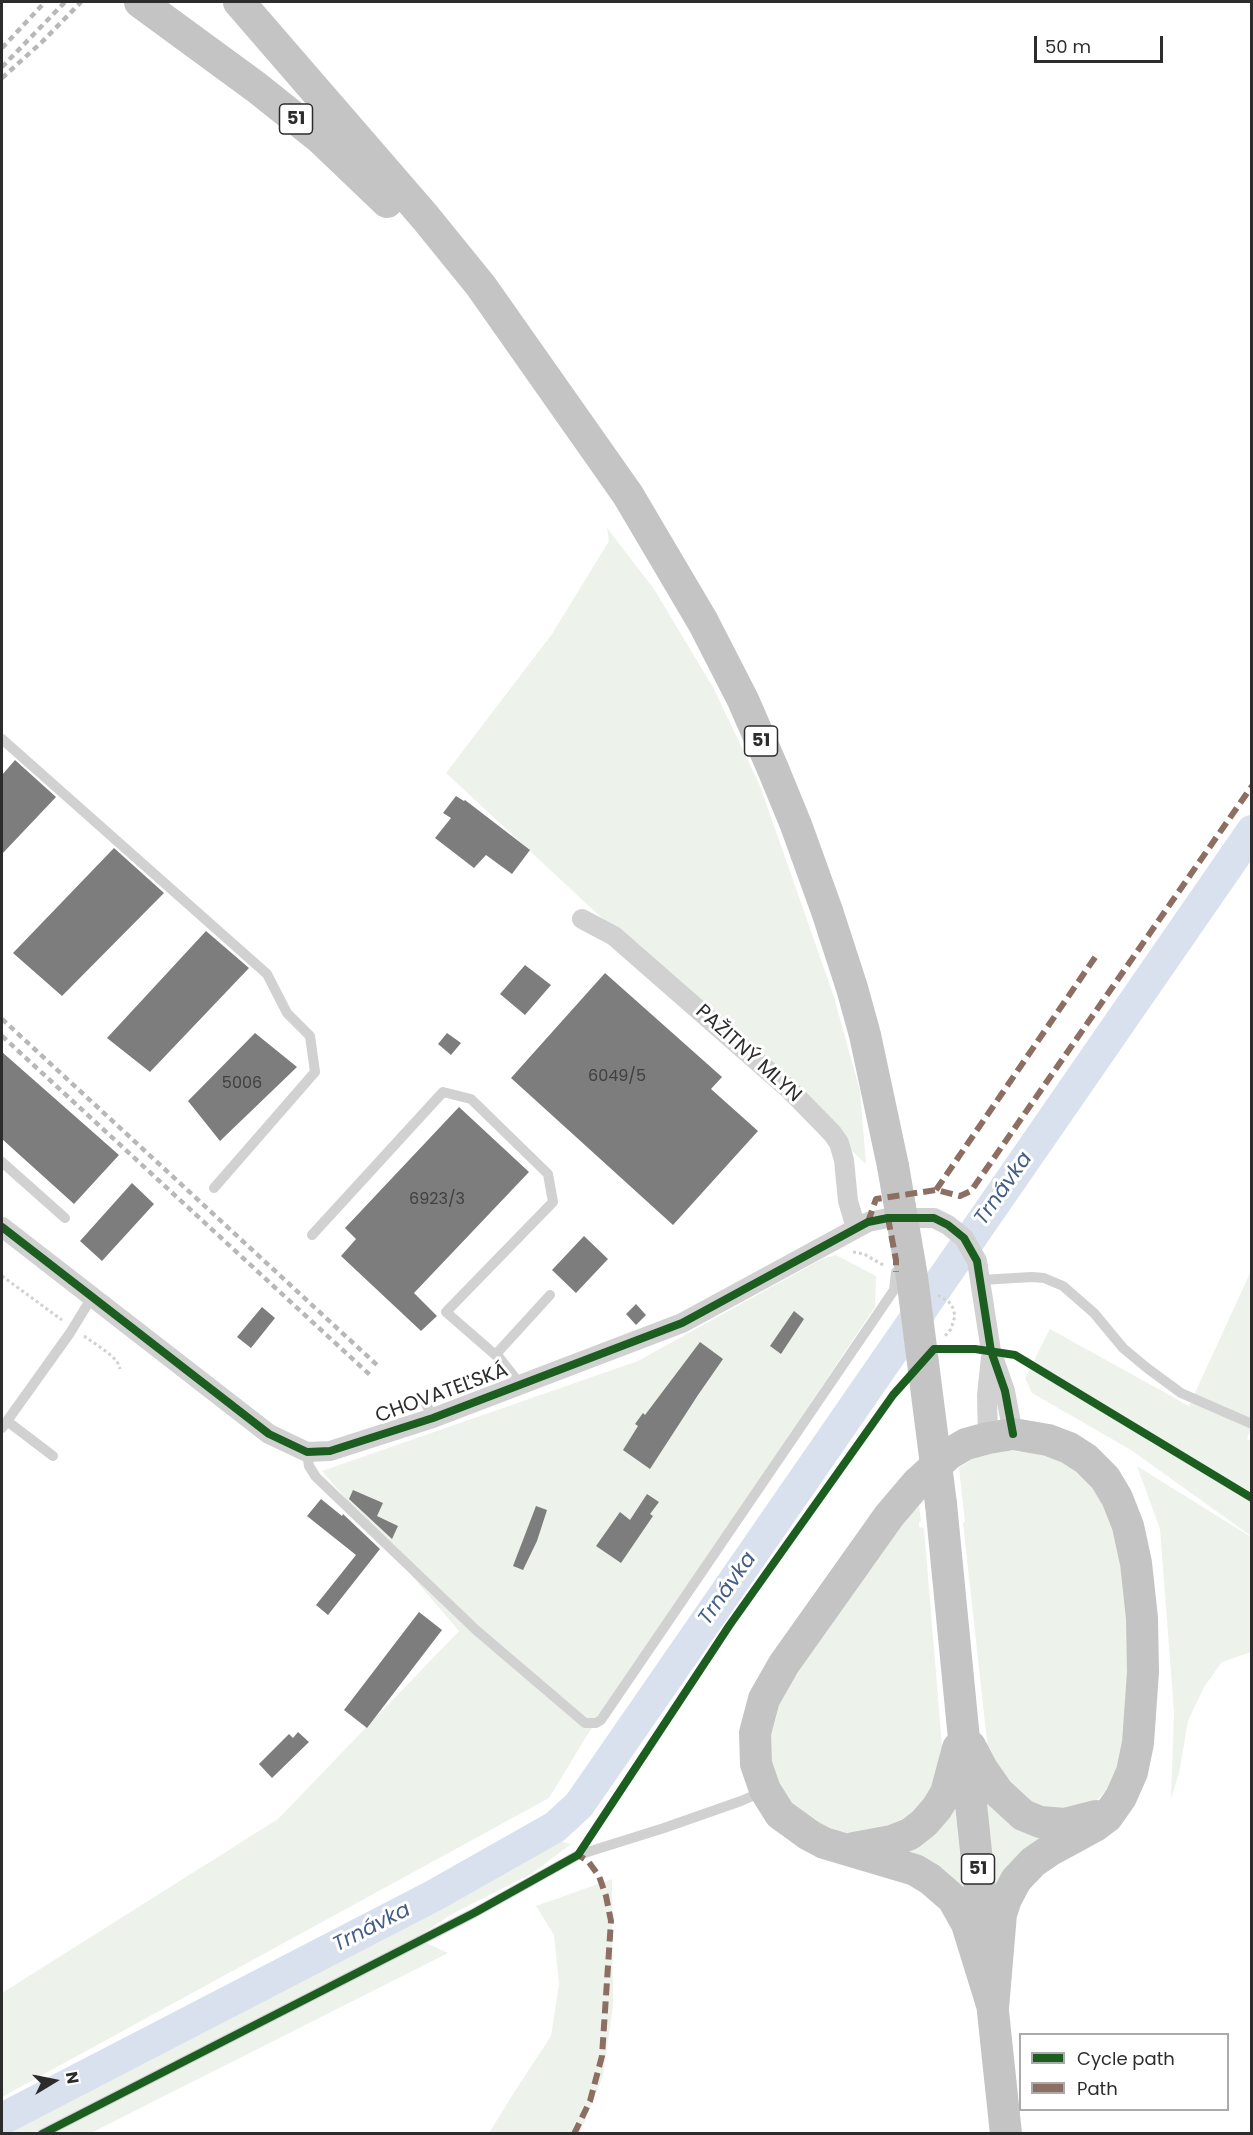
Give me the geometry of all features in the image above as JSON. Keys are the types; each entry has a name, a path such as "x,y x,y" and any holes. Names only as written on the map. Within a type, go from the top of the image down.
{"main road":[{"name":"51","path":"140,2 256,87 320,138 378,192 532,359"},
{"name":"51","path":"239,2 425,217 481,286 628,495 703,622 743,700 796,825 840,948 870,1058 893,1166 912,1277 941,1503 1006,2133"},
{"path":"1001,1436 1048,1440 1069,1448 1086,1459 1105,1478 1117,1498 1128,1526 1136,1563 1142,1618 1143,1672 1138,1743 1132,1772 1121,1797 1107,1817 1089,1830 1041,1856 1012,1886 1001,1914 993,2008 967,1924 953,1899 930,1879 915,1870 824,1843 780,1814 765,1790 756,1764 755,1733 764,1699 784,1664 889,1516 917,1483 949,1454 966,1444 1001,1436"},
{"path":"963,1729 976,1759 992,1785 1016,1810 1030,1819 1056,1824 1071,1823 1113,1808"},
{"path":"843,1849 892,1841 910,1834 924,1823 946,1793 963,1729"}],"street":[{"name":"PAŽITNÝ MLYN","path":"582,919 614,936 790,1089 832,1133 839,1143 844,1160 848,1201 856,1228"},
{"name":"CHOVATEĽSKÁ","path":"307,1452 330,1451 429,1410 520,1384 681,1323 868,1222 888,1218 934,1218 948,1225 964,1238 979,1271"},
{"path":"2,1227 269,1434 307,1452"},
{"path":"979,1271 983,1350 1005,1391 1001,1436"}],"lane":[{"path":"2,739 267,974 287,1013 310,1036 315,1072 214,1188"},
{"path":"312,1235 443,1092 471,1099 548,1174 553,1202 446,1312 500,1359 520,1384"},
{"path":"2,1162 65,1218"},
{"path":"979,1271 1044,1278 1063,1286 1094,1313 1123,1348 1181,1393 1251,1424"},
{"path":"307,1452 309,1466 316,1477 476,1630 585,1723 596,1723 601,1720 894,1290 896,1272"},
{"path":"500,1359 498,1352 550,1295"},
{"path":"53,1456 4,1424 70,1334 92,1297"},
{"path":"42,2133 474,1913 578,1855 664,1828 741,1801 765,1790"}],"path":[{"path":"846,1252 864,1254 896,1272"},
{"path":"2,1276 64,1321"},
{"path":"939,1342 951,1329 956,1316 953,1308 941,1297"},
{"path":"78,1331 107,1352 117,1361 120,1368"},
{"path":"942,1349 983,1350"},
{"path":"578,1855 729,1626 893,1395 907,1380"}],"shaded area":[{"path":"607,528 654,589 714,689 760,786 834,997 860,1091 866,1164 446,773 552,634 609,541"},
{"path":"836,1255 876,1276 875,1307 586,1737 549,1798 2,2097 2,1993 278,1819 459,1631 322,1471 638,1361 822,1259"},
{"path":"1251,1271 1252,1426 1247,1439 1252,1442 1251,1536 1131,1450 1032,1393 1025,1378 1050,1329 1189,1406"},
{"path":"1005,1450 1040,1454 1068,1465 1091,1484 1109,1514 1121,1550 1132,1678 1122,1755 1109,1787 1092,1805 1051,1815 1012,1796 988,1750 959,1468 977,1456"},
{"path":"1137,1466 1251,1537 1251,1652 1222,1662 1204,1687 1188,1721 1179,1773 1171,1799 1174,1712 1160,1529"},
{"path":"918,1498 921,1521 919,1527 924,1528 943,1758 925,1806 883,1834 846,1834 806,1819 783,1795 770,1764 766,1727 780,1688"},
{"path":"986,1795 1056,1834 995,1891"},
{"path":"954,1797 965,1900 890,1850"},
{"path":"555,1840 571,1844 533,1873 452,1914 416,1938 448,1953 91,2133 7,2134 227,2017 399,1931"},
{"path":"612,1879 613,2006 603,2076 580,2133 489,2133 551,2036 559,1984 554,1935 536,1906"}],"building":[{"path":"15,760 56,797 2,854 2,775"},
{"path":"456,796 465,800 530,850 512,874 486,855 474,868 435,838 451,818 443,813"},
{"path":"114,848 164,893 62,996 13,953"},
{"path":"206,931 249,968 150,1072 107,1038"},
{"path":"525,965 551,985 525,1015 500,994"},
{"path":"605,973 722,1077 711,1089 758,1131 673,1225 511,1078"},
{"path":"255,1033 297,1067 220,1141 188,1101"},
{"path":"447,1033 461,1043 451,1055 438,1044"},
{"path":"2,1052 119,1155 74,1204 2,1139"},
{"path":"459,1107 529,1172 414,1293 437,1316 421,1331 341,1256 356,1239 345,1228"},
{"path":"132,1183 154,1204 102,1261 80,1241"},
{"path":"584,1236 608,1259 576,1293 552,1270"},
{"path":"636,1304 646,1315 636,1325 626,1314"},
{"path":"262,1307 275,1318 251,1348 237,1337"},
{"path":"794,1311 804,1319 781,1354 770,1346"},
{"path":"700,1342 723,1359 650,1469 623,1450 638,1426 635,1424 643,1413 645,1415"},
{"path":"353,1490 383,1503 377,1516 398,1526 392,1539 349,1499"},
{"path":"647,1494 659,1502 650,1514 653,1516 621,1563 596,1546 620,1512 630,1520"},
{"path":"321,1499 342,1516 343,1514 380,1549 328,1615 316,1605 356,1555 307,1516"},
{"path":"536,1506 547,1510 537,1541 523,1570 513,1566"},
{"path":"419,1612 442,1630 367,1728 344,1710"},
{"path":"298,1732 309,1742 272,1778 259,1764 289,1734 293,1738"}],"waterway":[{"name":"Trnávka","path":"2,2119 433,1896 555,1827 579,1805 1252,831"}],"railway":[{"path":"2,48 45,2"},
{"path":"2,67 65,2"},
{"path":"2,78 81,2"},
{"path":"2,1019 377,1365"},
{"path":"2,1036 370,1375"}],"marked path":[{"path":"868,1222 876,1199 936,1190 960,1196 971,1191 1252,786"},
{"path":"936,1190 1098,953"},
{"path":"888,1218 896,1272"},
{"path":"574,2134 590,2101 602,2056 611,1921 599,1876 588,1861 578,1855"}],"cycle path":[{"path":"2,1227 269,1434 307,1452 330,1451 433,1418 682,1323 868,1222 888,1218 934,1218 948,1225 964,1238 977,1261 991,1351 1005,1391 1013,1434"},
{"path":"42,2134 474,1913 578,1855 729,1626 893,1395 934,1349 975,1349 1015,1355 1252,1498"}]}
